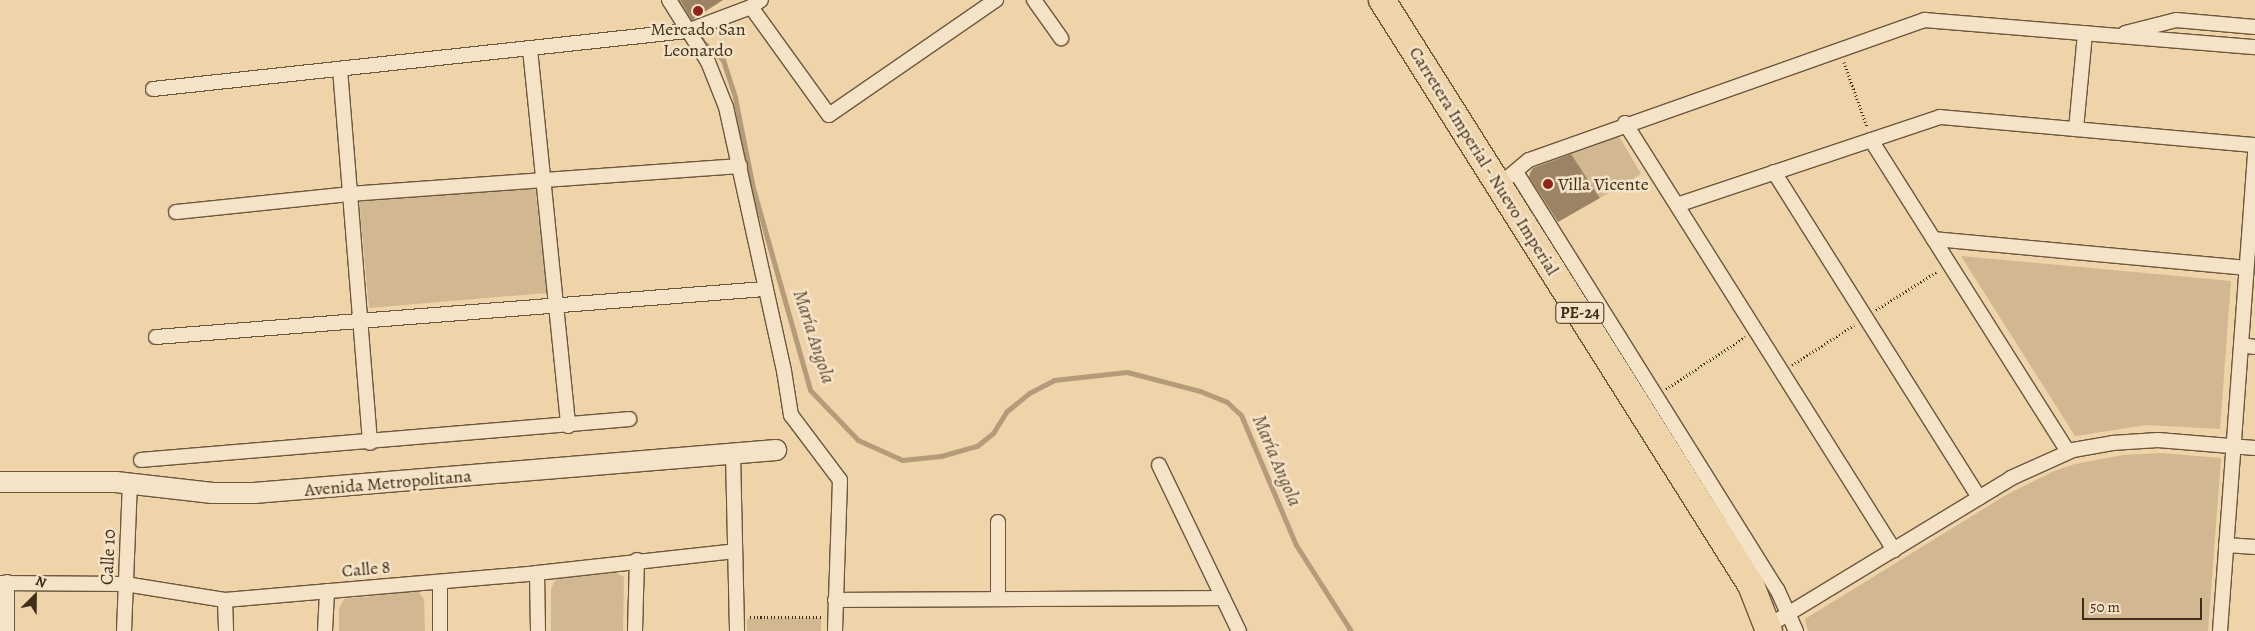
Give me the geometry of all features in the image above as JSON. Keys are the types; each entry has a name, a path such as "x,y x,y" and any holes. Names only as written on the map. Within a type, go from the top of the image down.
{"highway":[{"name":"Carretera Imperial - Nuevo Imperial","path":"1382,0 1508,178 1775,624"}],"street":[{"path":"669,0 693,29 726,107 740,166 791,415 840,480 835,631"},
{"path":"153,89 530,49 693,29 756,3 829,115 996,0"},
{"path":"1034,0 1061,38"},
{"path":"1796,631 1775,624 1655,396 1508,178 1529,160 1625,123 1925,20 2255,47"},
{"path":"2115,36 2176,20 2255,27"},
{"path":"2076,129 2085,33"},
{"path":"530,49 558,304 568,426"},
{"path":"340,69 349,194 362,321 370,443"},
{"path":"1677,205 1940,117 2255,145"},
{"path":"1625,123 1894,550"},
{"path":"1872,140 2068,452"},
{"path":"2220,631 2246,268 2252,244 2255,149"},
{"path":"176,212 349,194 544,182 740,166"},
{"path":"1774,172 1979,498"},
{"path":"1934,239 2246,268"},
{"path":"156,337 765,289"},
{"path":"2240,345 2255,346"},
{"path":"140,460 370,443 629,419"},
{"path":"1775,624 2011,478 2068,452 2138,441 2255,448"},
{"name":"Avenida Metropolitana","path":"0,482 130,484 212,493 254,493 776,450"},
{"path":"733,454 737,624"},
{"path":"1159,466 1239,631"},
{"name":"Calle 10","path":"124,631 130,484"},
{"path":"998,522 998,599"},
{"path":"2226,545 2255,547"},
{"name":"Calle 8","path":"4,582 125,584 225,600 537,573 735,550"},
{"path":"635,631 636,560"},
{"path":"537,573 538,631"},
{"path":"4,582 6,631"},
{"path":"440,582 440,631"},
{"path":"325,631 327,591"},
{"path":"835,600 1223,598"},
{"path":"225,600 226,631"}],"path":[{"path":"1840,50 1872,140"},
{"path":"1655,396 1756,330"},
{"path":"737,624 835,617"}],"shaded area":[{"path":"1619,136 1641,174 1600,198 1570,153"},
{"path":"535,185 547,293 369,308 359,200"},
{"path":"1961,256 2231,281 2220,429 2147,425 2075,436"},
{"path":"2161,453 2221,458 2208,631 1808,631 1805,619 2006,495 2054,471 2075,464 2123,455"},
{"path":"615,572 624,577 623,631 551,631 551,589 556,578"},
{"path":"418,591 424,599 425,631 339,631 339,609 344,599"},
{"path":"821,618 821,631 747,631 747,619"}],"building":[{"name":"Mercado San Leonardo","path":"681,0 723,0 692,20"},
{"path":"1571,154 1600,198 1558,222 1529,177 1533,168"}],"waterway":[{"name":"María Angola","path":"680,0 703,42 723,60 735,98 753,188 810,390 858,440 902,460 941,456 977,446 993,433 1007,411 1029,393 1054,380 1127,372 1200,391 1227,402 1241,415 1296,545 1351,631"}],"place":[{"name":"Mercado San Leonardo","path":"698,11"},
{"name":"Villa Vicente","path":"1548,184"}]}
